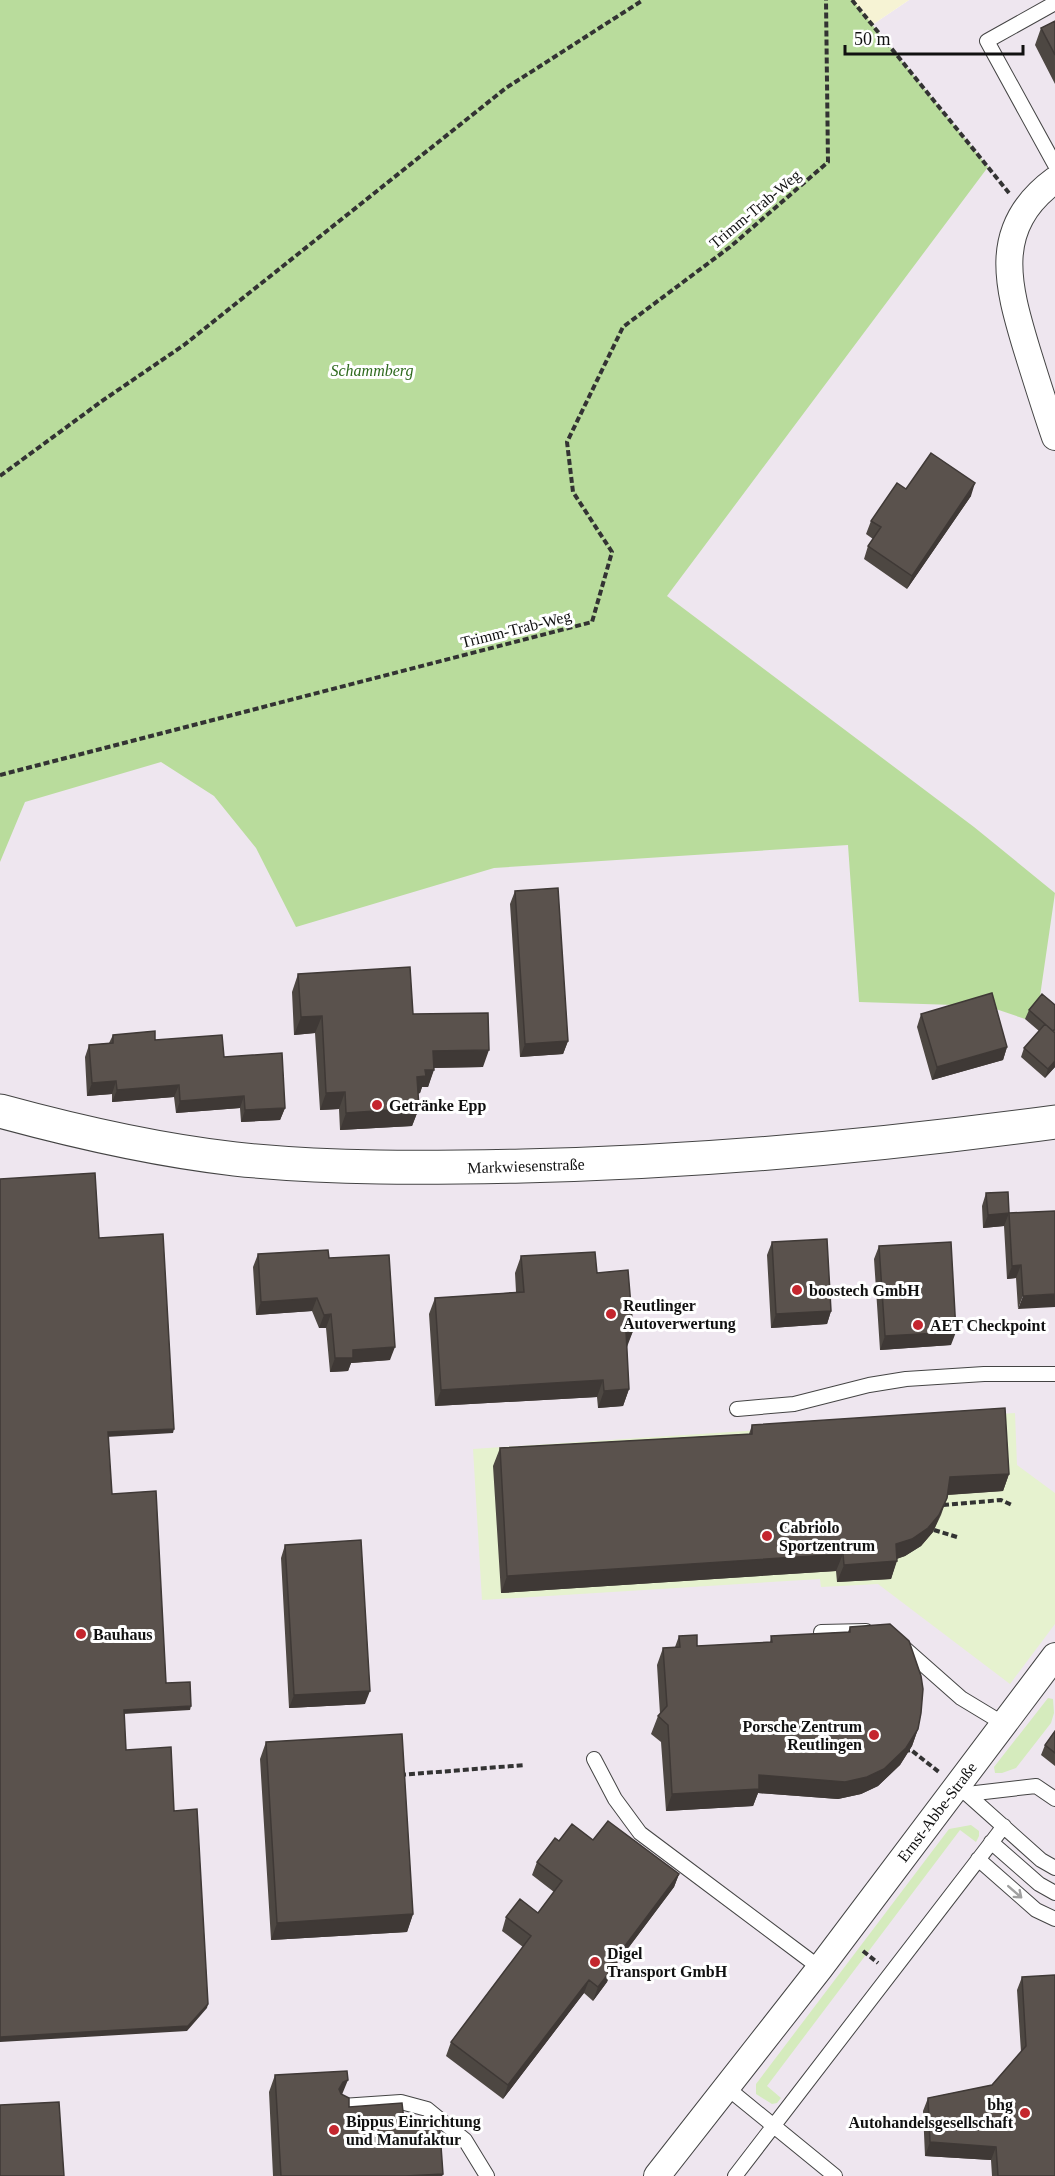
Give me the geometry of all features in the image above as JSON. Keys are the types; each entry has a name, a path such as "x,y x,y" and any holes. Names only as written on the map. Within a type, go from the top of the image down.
{"street":[{"path":"1055,180 1039,191 1024,211 1014,231 1008,269 1010,288 1055,437"},
{"name":"Markwiesenstraße","path":"0,1111 121,1141 232,1159 301,1165 442,1168 673,1161 771,1154 871,1145 1055,1122"},
{"name":"Ernst-Abbe-Straße","path":"657,2176 820,1968 954,1783 1051,1670"}],"lane":[{"path":"1055,3 987,40 1055,165"},
{"path":"737,1409 794,1404 869,1385 906,1379 984,1374 1055,1374"},
{"path":"821,1632 889,1635 962,1698 1004,1724"},
{"path":"594,1759 610,1791 640,1833 820,1968"},
{"path":"954,1783 1036,1786 1055,1798"},
{"path":"954,1783 1041,1860 1055,1868"},
{"path":"735,2176 1004,1827"},
{"path":"991,1842 1039,1884 1055,1893"},
{"path":"978,1859 1036,1910 1055,1918"},
{"path":"726,2087 835,2176"},
{"path":"342,2106 401,2102 427,2109 465,2140 487,2176"}],"path":[{"path":"0,476 102,401 184,345 506,88 643,0"},
{"name":"Trimm-Trab-Weg","path":"0,775 592,622 612,552 573,492 567,442 623,327 730,248 828,162 826,0"},
{"path":"852,0 1024,211"},
{"path":"943,1505 1001,1500 1012,1505"},
{"path":"934,1530 957,1537"},
{"path":"903,1751 911,1750 954,1783"},
{"path":"397,1775 525,1766"},
{"path":"843,1936 891,1973"}],"shaded area":[{"path":"0,0 852,0 872,25 909,0 1055,0 1055,2176 0,2176"},
{"path":"852,0 909,0 872,25"}],"green space":[{"name":"Schammberg","path":"0,0 852,0 988,167 667,596 974,827 1055,893 1039,1003 1025,1019 987,1006 859,1002 848,845 494,868 296,927 256,848 214,796 161,762 25,802 0,862"},
{"name":"Cabriolo Sportzentrum","path":"1015,1413 1017,1465 1055,1493 1055,1624 1010,1684 878,1584 821,1587 820,1579 482,1600 473,1449"},
{"path":"1048,1698 1053,1699 1054,1713 1051,1723 1016,1768 995,1773 994,1767"},
{"path":"971,1825 979,1831 976,1842 960,1830 767,2086 781,2098 777,2103 772,2104 756,2094 756,2084 949,1829"}],"building":[{"path":"1055,21 1055,55 1041,28"},
{"path":"931,453 975,483 912,576 868,546 881,527 871,521 897,483 906,489"},
{"path":"558,888 568,1041 525,1044 515,891"},
{"path":"410,967 413,1014 488,1013 489,1050 433,1051 434,1070 425,1070 426,1076 417,1077 419,1108 346,1113 345,1092 326,1093 322,1016 301,1017 298,974"},
{"path":"992,993 1007,1047 937,1067 921,1014"},
{"path":"1042,994 1055,1005 1055,1029 1053,1031 1029,1010"},
{"path":"1045,1024 1055,1033 1055,1061 1048,1069 1024,1048"},
{"path":"155,1031 155,1040 222,1035 224,1057 282,1053 285,1108 245,1110 244,1096 180,1101 179,1085 117,1090 116,1081 92,1083 89,1045 113,1043 113,1035"},
{"name":"Bauhaus","path":"95,1173 99,1238 163,1234 174,1429 108,1432 112,1494 156,1491 166,1683 190,1682 191,1706 124,1710 126,1750 171,1747 174,1811 197,1809 208,2004 188,2026 0,2037 0,1179"},
{"path":"1008,1192 1009,1213 988,1215 986,1193"},
{"path":"1055,1211 1055,1294 1023,1296 1021,1265 1012,1266 1009,1213"},
{"name":"boostech GmbH","path":"827,1239 831,1311 776,1314 772,1242"},
{"path":"951,1242 956,1332 885,1336 879,1246"},
{"path":"328,1250 329,1258 389,1255 395,1347 353,1350 353,1358 335,1358 331,1314 324,1315 317,1298 261,1302 258,1254"},
{"path":"595,1252 597,1273 628,1270 633,1331 626,1331 629,1389 604,1391 603,1380 441,1390 435,1298 524,1292 521,1256"},
{"name":"Cabriolo Sportzentrum","path":"1005,1408 1009,1474 950,1477 947,1498 939,1515 928,1528 912,1539 896,1544 897,1561 844,1565 843,1554 507,1576 500,1448 752,1434 752,1425"},
{"path":"361,1540 370,1691 294,1695 285,1545"},
{"path":"890,1624 909,1641 923,1689 918,1729 906,1748 884,1769 867,1777 845,1782 759,1775 759,1789 672,1794 668,1725 658,1716 667,1706 663,1648 680,1647 679,1636 697,1635 697,1646 772,1642 771,1636 850,1632 850,1627"},
{"path":"1055,1731 1055,1753 1045,1745"},
{"path":"402,1734 413,1914 277,1923 266,1742"},
{"path":"608,1821 679,1874 609,1967 612,1969 598,1987 589,1980 508,2085 451,2042 531,1936 506,1917 520,1899 538,1913 562,1881 537,1862 555,1838 559,1841 572,1824 593,1840"},
{"path":"1055,1975 1055,2176 998,2176 996,2147 930,2142 928,2098 992,2085 1026,2046 1022,1977"},
{"name":"Bippus Einrichtung und Manufaktur","path":"347,2071 348,2080 343,2082 339,2089 341,2094 349,2098 349,2107 402,2103 404,2120 439,2118 443,2174 281,2176 275,2075"},
{"path":"59,2102 64,2176 0,2176 0,2105"}],"place":[{"name":"Getränke Epp","path":"377,1105"},
{"name":"boostech GmbH","path":"797,1290"},
{"name":"Reutlinger Autoverwertung","path":"611,1314"},
{"name":"AET Checkpoint","path":"918,1325"},
{"name":"Cabriolo Sportzentrum","path":"767,1536"},
{"name":"Bauhaus","path":"81,1634"},
{"name":"Porsche Zentrum Reutlingen","path":"874,1735"},
{"name":"Digel Transport GmbH","path":"595,1962"},
{"name":"bhg Autohandelsgesellschaft","path":"1025,2113"},
{"name":"Bippus Einrichtung und Manufaktur","path":"334,2130"}]}
